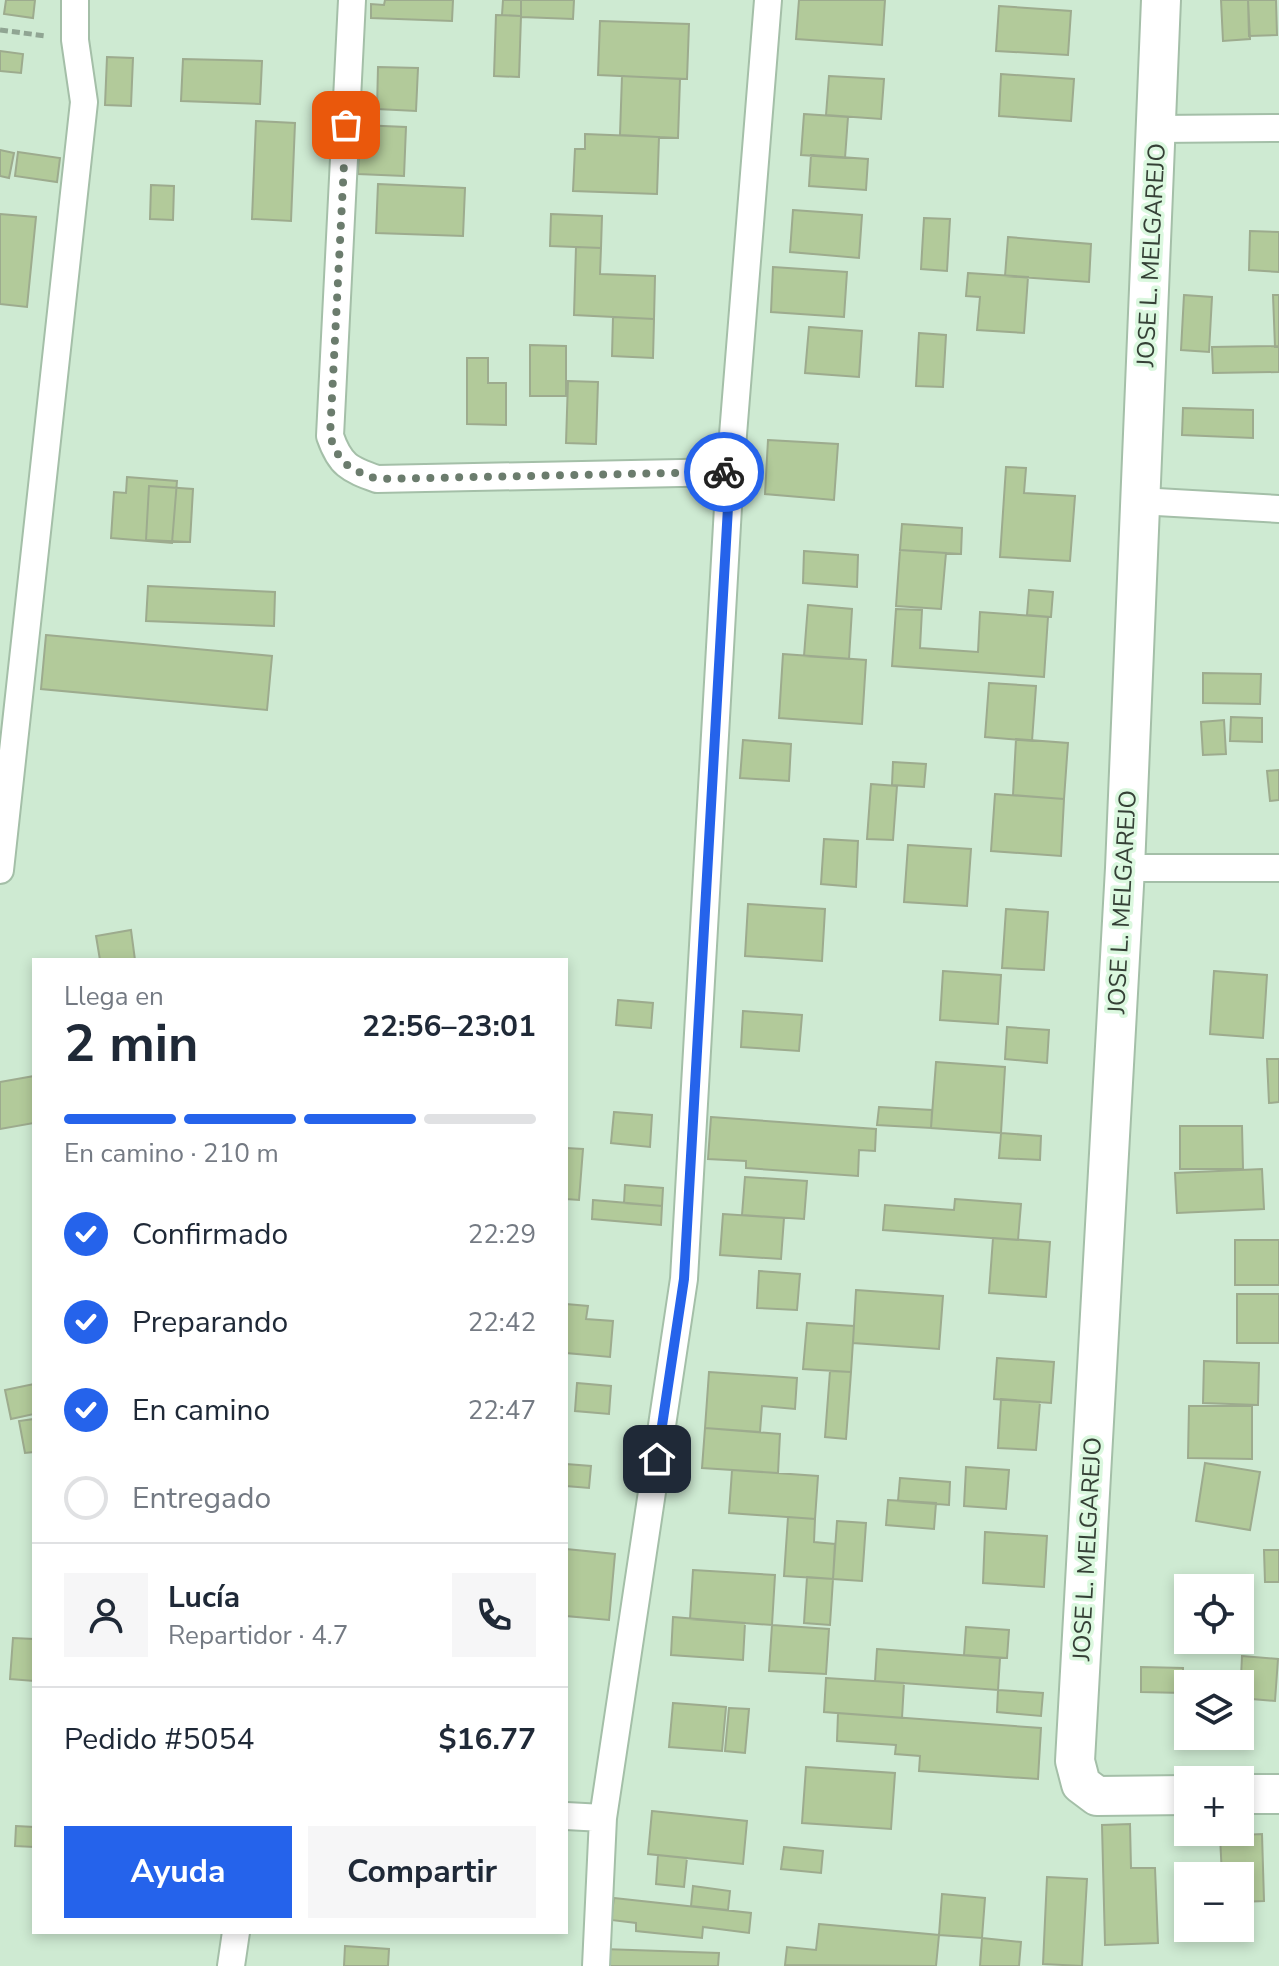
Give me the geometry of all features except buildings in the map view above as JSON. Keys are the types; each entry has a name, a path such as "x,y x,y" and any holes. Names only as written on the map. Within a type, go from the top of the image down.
{"street":[{"path":"0,870 84,102 75,40 75,0"},
{"path":"352,0 330,436 335,452 348,469 377,479 730,472"},
{"path":"596,1966 603,1818 684,1279 730,472 768,0"},
{"name":"JOSE L. MELGAREJO","path":"1161,0 1125,868 1075,1761 1081,1784 1097,1796 1174,1795"},
{"path":"1157,129 1279,128"},
{"path":"1139,501 1279,509"},
{"path":"1125,868 1279,868"},
{"path":"1254,1794 1279,1794"},
{"path":"568,1816 603,1818"},
{"path":"231,1966 236,1934"}],"path":[{"path":"0,30 75,40"}],"way so far":[{"path":"346,125 330,436 335,452 348,469 377,479 724,472"}],"route":[{"path":"657,1459 684,1279 730,472 724,472"}]}
